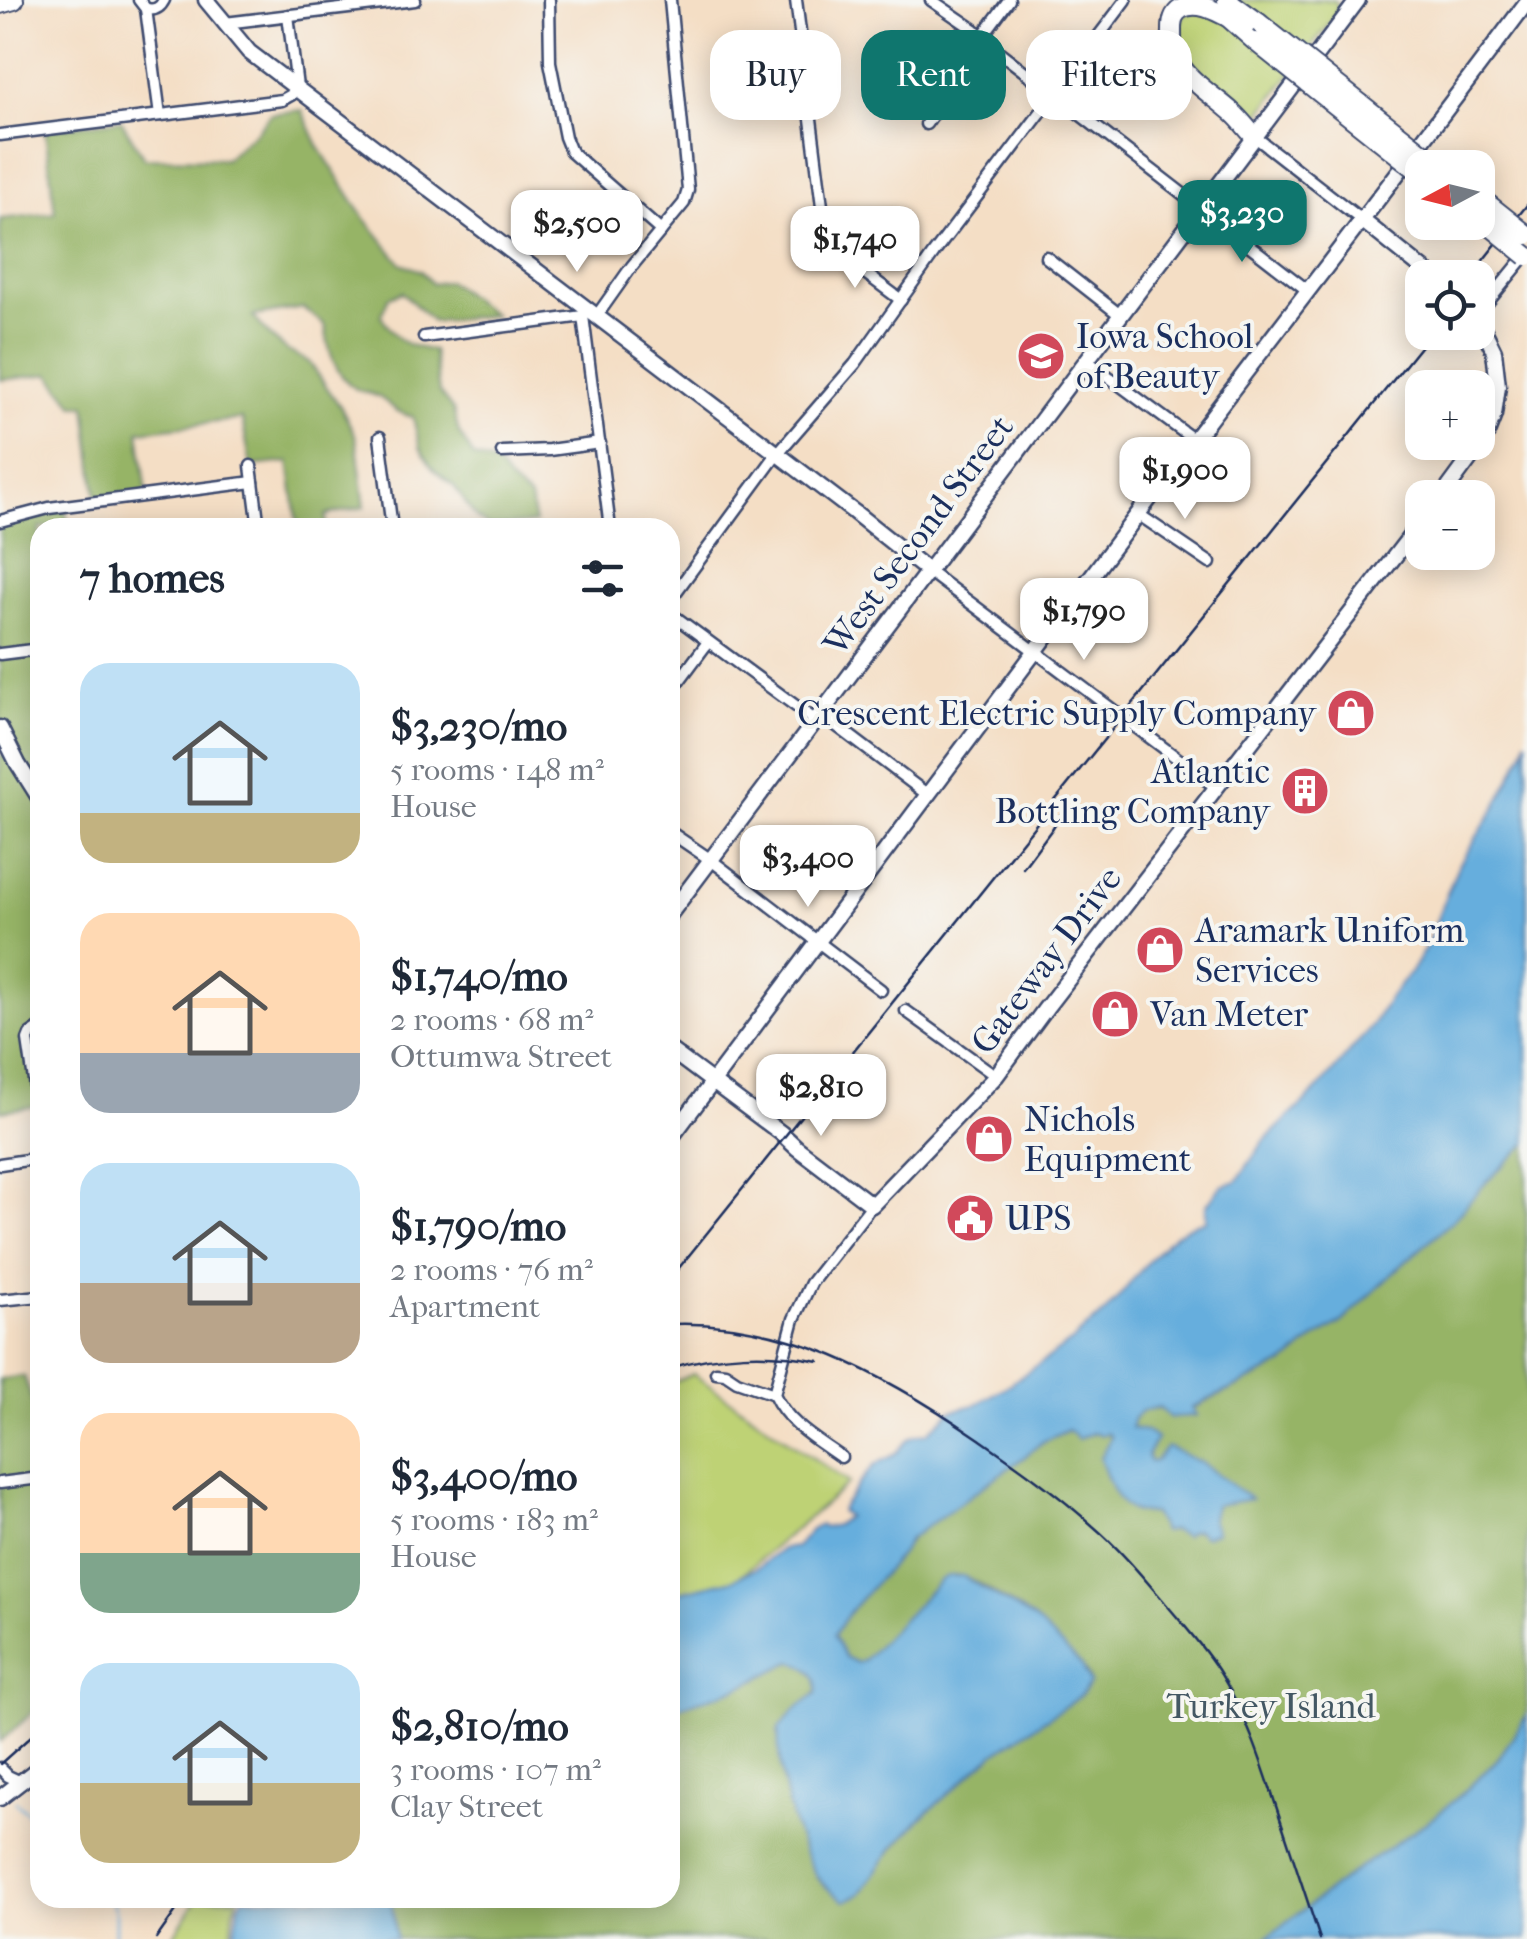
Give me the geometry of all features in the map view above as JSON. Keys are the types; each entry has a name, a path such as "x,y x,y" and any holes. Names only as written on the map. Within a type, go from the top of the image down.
{"highway":[{"path":"0,4 14,0"},
{"path":"1165,0 1164,46 1171,67 1183,84 1254,136"},
{"path":"1205,0 1231,19"},
{"path":"1227,0 1258,33 1405,159"},
{"path":"1254,136 1184,72 1172,41 1175,14 1183,7 1210,7 1258,33 1417,150"},
{"path":"1495,210 1527,235"},
{"path":"1495,230 1527,255"}],"main road":[{"path":"206,0 249,52 928,571"},
{"name":"West Second Street","path":"680,901 1306,71 1352,2"},
{"path":"1416,150 1522,6"},
{"path":"680,1125 1405,165"},
{"path":"1363,221 1412,260"},
{"path":"1454,480 1485,438 1494,416 1498,386 1494,350"},
{"name":"Gateway Drive","path":"872,1205 996,1076 1405,543"},
{"path":"0,728 30,783"},
{"path":"680,1058 872,1205"},
{"path":"0,1798 30,1775"}],"street":[{"path":"160,115 143,5 158,8 164,0"},
{"path":"225,23 415,0"},
{"path":"549,0 550,62 565,138 572,152 660,231"},
{"path":"424,337 588,314 684,203 688,190 670,0"},
{"path":"796,0 826,238 833,249 902,300"},
{"path":"931,0 975,30"},
{"path":"987,30 1009,0"},
{"path":"1103,30 1126,0"},
{"path":"0,134 282,100 297,88 288,16"},
{"path":"1006,57 1026,72"},
{"path":"1306,71 1408,150"},
{"path":"926,124 929,120"},
{"path":"680,586 777,454 854,364 1034,120"},
{"path":"1087,120 1308,290"},
{"path":"1254,136 1363,221"},
{"path":"1495,295 1527,255"},
{"path":"1046,257 1120,315"},
{"path":"588,314 609,518"},
{"path":"1086,360 1194,440"},
{"path":"380,437 391,518"},
{"path":"502,452 600,443"},
{"path":"251,466 257,518"},
{"path":"0,520 49,508 252,482"},
{"path":"1138,514 1210,564"},
{"path":"928,571 1216,788"},
{"path":"680,621 928,795"},
{"path":"680,680 708,642"},
{"path":"0,654 30,650"},
{"path":"680,839 882,990"},
{"path":"906,1011 996,1076"},
{"path":"0,1164 30,1160"},
{"name":"Gateway Drive","path":"774,1394 797,1311 811,1283 872,1205"},
{"path":"0,1300 30,1297"},
{"path":"716,1372 774,1394 793,1421 840,1457"},
{"path":"0,1483 30,1479"},
{"path":"0,1768 21,1782"}],"green space":[{"path":"1241,0 1334,0 1338,4 1337,14 1257,118 1228,106 1192,68 1192,30 1178,30 1184,14"},
{"path":"302,110 318,146 363,216 401,263 421,271 432,284 448,281 494,315 433,322 402,292 389,297 381,315 402,341 433,350 439,392 453,410 459,433 474,457 496,464 530,499 534,518 475,517 454,486 432,468 420,448 413,417 348,383 333,361 325,325 303,308 253,316 288,351 309,362 342,409 356,437 365,507 326,518 297,518 289,462 251,466 242,419 139,431 147,495 97,501 86,405 74,405 50,374 0,380 0,219 55,213 45,129 121,120 144,158 225,159 270,114"},
{"path":"64,506 67,518 30,518 30,1107 0,1111 0,756 11,750 0,728 0,521"},
{"name":"Turkey Island","path":"1527,1143 1527,1715 1499,1758 1463,1793 1265,1939 396,1939 392,1908 680,1908 680,1707 740,1687 791,1662 810,1671 819,1689 778,1731 786,1791 805,1853 824,1886 879,1865 921,1818 992,1755 1080,1696 1089,1679 1035,1620 979,1583 957,1575 940,1580 864,1661 857,1663 845,1658 834,1635 913,1536 1043,1441 1069,1430 1107,1433 1153,1513 1172,1530 1215,1532 1211,1520 1215,1505 1249,1498 1227,1484 1149,1461 1145,1431 1131,1428 1136,1417 1150,1409 1196,1416 1191,1409 1284,1364 1342,1322 1452,1221"},
{"path":"693,1374 849,1483 738,1578 680,1597 680,1380"},
{"path":"24,1376 30,1394 30,1715 0,1742 0,1379"},
{"path":"191,1908 235,1908 231,1939 171,1939"}],"water":[{"path":"1527,739 1527,1143 1452,1221 1342,1322 1284,1364 1191,1408 1197,1415 1170,1418 1159,1407 1134,1418 1131,1428 1157,1439 1147,1455 1149,1461 1155,1461 1167,1447 1200,1462 1251,1499 1215,1505 1211,1520 1216,1532 1204,1536 1197,1530 1185,1536 1172,1530 1163,1532 1153,1513 1129,1509 1113,1490 1100,1458 1111,1437 1094,1432 1078,1439 1068,1430 1043,1441 908,1540 901,1554 834,1635 845,1657 857,1663 863,1661 940,1580 963,1576 1035,1620 1082,1666 1090,1683 1080,1696 992,1755 921,1818 892,1849 860,1894 845,1901 823,1884 809,1862 794,1825 780,1765 779,1728 817,1693 814,1676 802,1665 791,1662 740,1687 680,1707 680,1592 734,1579 759,1567 782,1549 796,1547 820,1525 836,1525 847,1516 841,1512 843,1506 874,1466 895,1454 912,1437 928,1433 951,1411 975,1405 1075,1339 1116,1301 1162,1246 1206,1220 1206,1206 1221,1186 1237,1181 1264,1141 1319,1088 1411,972 1427,945 1457,868 1497,805"},
{"path":"1527,1715 1527,1939 1265,1939 1463,1793 1499,1758"},
{"path":"239,1908 392,1908 396,1939 234,1939"}],"waterway":[{"path":"15,1801 30,1815"},
{"path":"114,1908 115,1939"}],"railway":[{"path":"1483,260 1527,205"},
{"path":"680,1267 1418,350"},
{"path":"1023,868 1068,803"},
{"path":"680,1324 754,1331 794,1341 870,1373 978,1438 1103,1535 1195,1638 1231,1692 1260,1758 1320,1939"},
{"path":"680,1366 744,1355 819,1361"},
{"path":"0,1764 30,1737"},
{"path":"156,1939 178,1908"}],"place":[{"name":"Iowa School of Beauty","path":"1041,356"},
{"name":"Crescent Electric Supply Company","path":"1351,713"},
{"name":"Atlantic Bottling Company","path":"1305,791"},
{"name":"Aramark Uniform Services","path":"1160,950"},
{"name":"Van Meter","path":"1115,1014"},
{"name":"Nichols Equipment","path":"989,1139"},
{"name":"UPS","path":"970,1218"}]}
